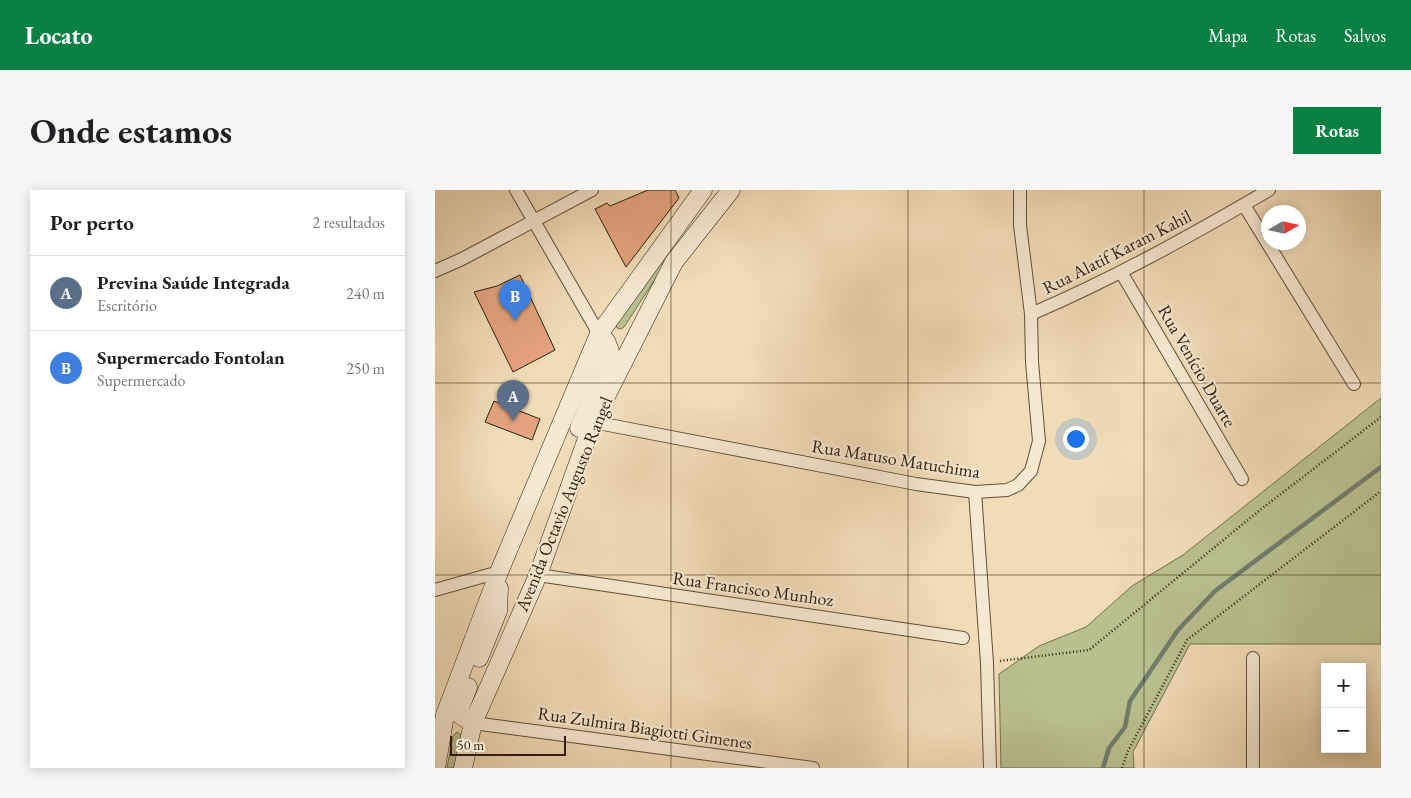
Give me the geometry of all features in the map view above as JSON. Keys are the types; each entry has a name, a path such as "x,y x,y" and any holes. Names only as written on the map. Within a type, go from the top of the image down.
{"main road":[{"name":"Avenida Octavio Augusto Rangel","path":"436,768 445,715 499,572 599,334 703,190"},
{"path":"674,262 708,200 709,190"},
{"name":"Avenida Octavio Augusto Rangel","path":"463,768 473,723 557,528 593,422 674,262 731,190"},
{"path":"573,477 571,459 580,427 610,351 599,334"},
{"name":"Avenida Octavio Augusto Rangel","path":"473,723 460,715 460,708 498,611 499,572"}],"street":[{"path":"517,190 599,334"},
{"path":"435,271 462,259 592,190"},
{"name":"Rua Matuso Matuchima","path":"593,422 915,484 975,492 1007,490 1018,485 1031,471 1039,441 1032,362 1031,314 1020,225 1019,190"},
{"name":"Rua Alatif Karam Kahil","path":"1031,314 1084,291 1121,272 1269,190"},
{"path":"1244,205 1354,384"},
{"name":"Rua Venício Duarte","path":"1121,272 1242,479"},
{"path":"975,492 987,663 990,768"},
{"path":"435,590 499,572"},
{"name":"Rua Francisco Munhoz","path":"538,575 963,638"},
{"path":"1253,658 1253,768"},
{"name":"Rua Zulmira Biagiotti Gimenes","path":"473,723 813,768"}],"path":[{"path":"987,663 1089,650 1260,510 1381,417"},
{"path":"1122,768 1127,752 1187,640 1381,491"}],"green space":[{"path":"666,250 667,261 624,327 621,329 617,328 616,323"},
{"path":"1381,398 1381,644 1190,644 1133,752 1134,768 1001,768 999,674 1039,646 1086,627 1132,586 1183,555"},
{"path":"457,732 461,735 454,768 447,768 453,736"}],"building":[{"path":"648,190 675,190 679,198 626,267 595,209 607,203 610,206"},
{"path":"520,275 555,350 513,372 474,292 497,286"},
{"path":"494,401 540,419 532,440 485,422"}],"waterway":[{"path":"1103,768 1109,748 1125,727 1130,701 1178,630 1215,591 1381,467"}],"place":[{"name":"Supermercado Fontolan","path":"515,321"},
{"name":"Previna Saúde Integrada","path":"513,421"}]}
